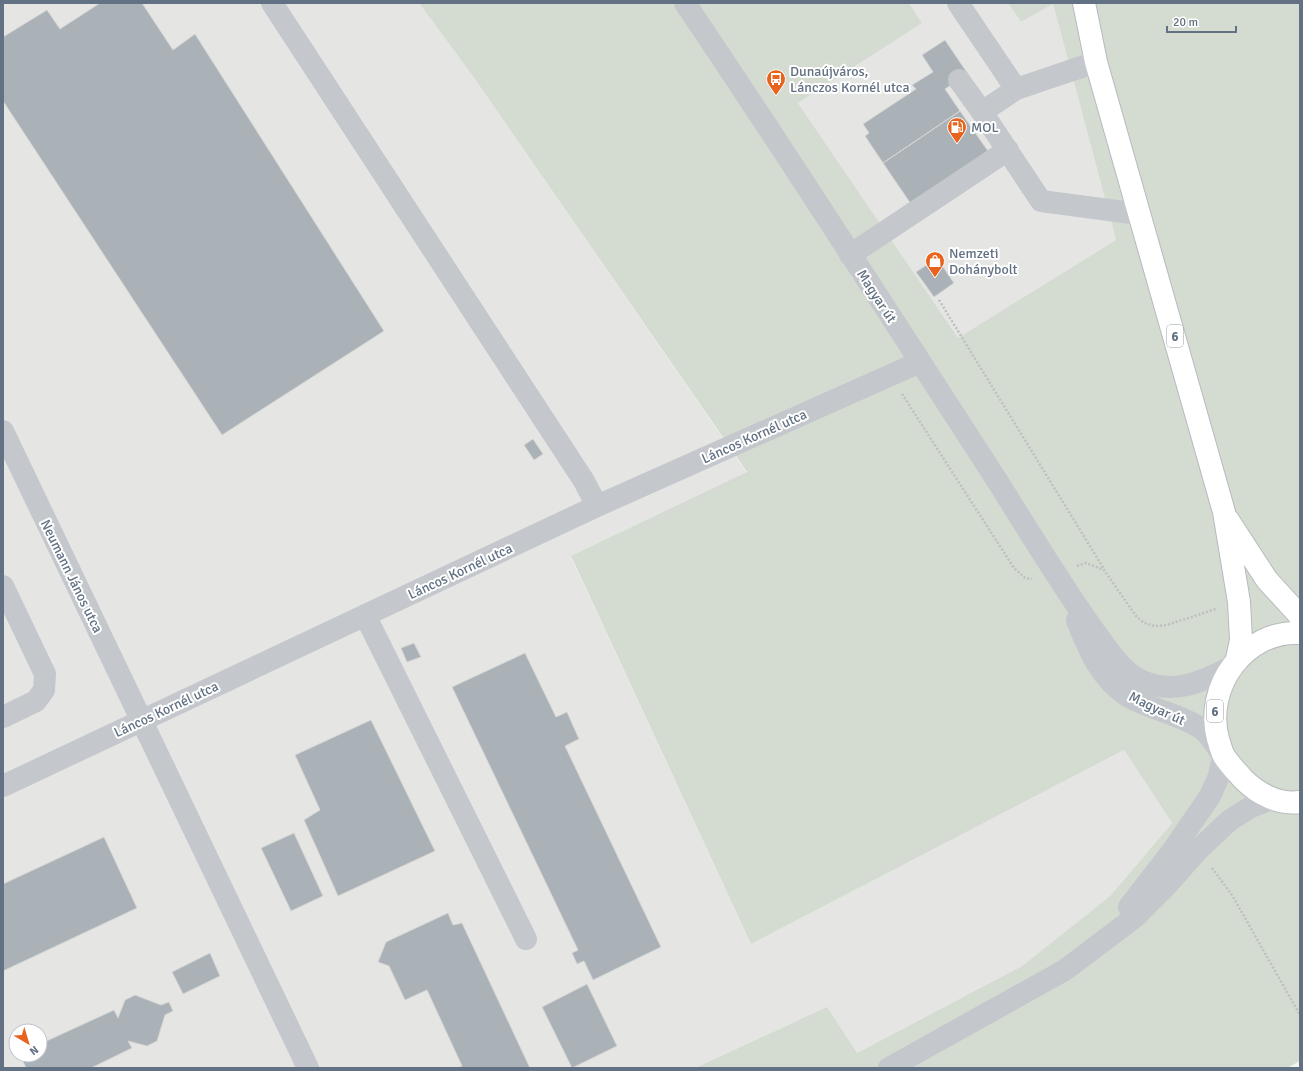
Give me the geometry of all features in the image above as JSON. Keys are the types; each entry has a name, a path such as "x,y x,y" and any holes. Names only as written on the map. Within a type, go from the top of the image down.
{"main road":[{"name":"6","path":"1084,3 1096,62 1224,512 1238,602 1241,640 1233,664 1217,698 1215,714 1216,731 1223,756 1252,788 1291,804"},
{"name":"6","path":"1224,512 1270,585 1300,616"},
{"name":"6","path":"1233,664 1253,646 1271,637 1291,633 1300,634"}],"street":[{"path":"272,3 584,482 597,506"},
{"name":"Magyar út","path":"685,3 850,254 1061,583 1117,662 1138,679 1148,683 1174,687 1199,683 1233,664"},
{"path":"958,3 1016,89"},
{"path":"982,112 1016,89 1096,62"},
{"path":"959,80 1008,150 1041,201 1139,214"},
{"path":"850,254 1008,150"},
{"name":"Láncos Kornél utca","path":"3,786 597,506 920,362"},
{"name":"Neumann János utca","path":"3,431 292,1038 308,1068"},
{"name":"Magyar út","path":"1061,583 1088,648 1097,665 1108,678 1129,696 1178,716 1203,730 1223,756"},
{"path":"3,586 45,674 44,690 36,701 3,717"},
{"path":"365,615 526,939"},
{"path":"1098,946 1173,850 1210,796 1219,776 1223,756"},
{"path":"889,1068 1065,970 1098,946 1136,917 1198,850 1230,820 1251,807 1291,804"}],"path":[{"path":"939,300 1104,570 1136,616 1144,623 1155,626 1168,625 1238,602"},
{"path":"890,376 1014,568 1025,578 1061,583 1086,563 1104,570"},
{"path":"1198,850 1232,895 1300,1015"}],"shaded area":[{"path":"3,3 419,3 472,75 747,473 571,557 751,944 1124,750 1172,823 1110,896 1022,966 857,1053 790,1024 695,1068 3,1068"},
{"path":"419,3 909,3 922,23 798,103 958,338 1116,240 1053,4 1021,22 1008,3 1300,3 1300,1061 1287,1068 695,1068 827,1007 857,1053 1022,966 1110,896 1172,823 1124,750 751,944 571,556 747,472 472,75"},
{"path":"909,3 1008,3 1021,22 1053,4 1116,240 958,339 798,103 921,23"}],"building":[{"path":"100,3 142,3 173,50 195,34 384,331 222,435 3,101 3,37 47,10 60,29"},
{"path":"945,40 968,74 945,89 960,111 883,163 865,136 869,133 863,124 916,89 912,85 933,72 922,55"},
{"path":"960,111 990,154 913,207 883,163"},
{"name":"Nemzeti Dohánybolt","path":"937,258 954,283 934,297 916,272"},
{"path":"533,439 543,454 534,460 524,445"},
{"path":"414,643 421,657 407,662 401,648"},
{"path":"525,653 556,717 567,712 579,739 565,746 661,947 593,980 584,961 577,964 572,953 578,950 452,687"},
{"path":"371,720 435,851 338,896 304,820 320,810 295,755"},
{"path":"294,833 323,896 291,911 261,848"},
{"path":"104,837 137,908 3,971 3,884"},
{"path":"448,913 453,925 462,923 530,1068 457,1068 462,1066 427,990 405,1000 389,966 378,962 386,942"},
{"path":"210,953 220,976 183,994 172,972"},
{"path":"587,984 617,1046 572,1068 542,1007"},
{"path":"135,995 161,1005 169,1002 173,1011 165,1015 157,1041 147,1046 128,1041 132,1048 91,1068 26,1068 24,1063 48,1063 48,1040 114,1010 118,1018 125,1000"}],"place":[{"name":"Dunaújváros, Lánczos Kornél utca","path":"776,96"},
{"name":"MOL","path":"957,144"},
{"name":"Nemzeti Dohánybolt","path":"935,278"}]}
